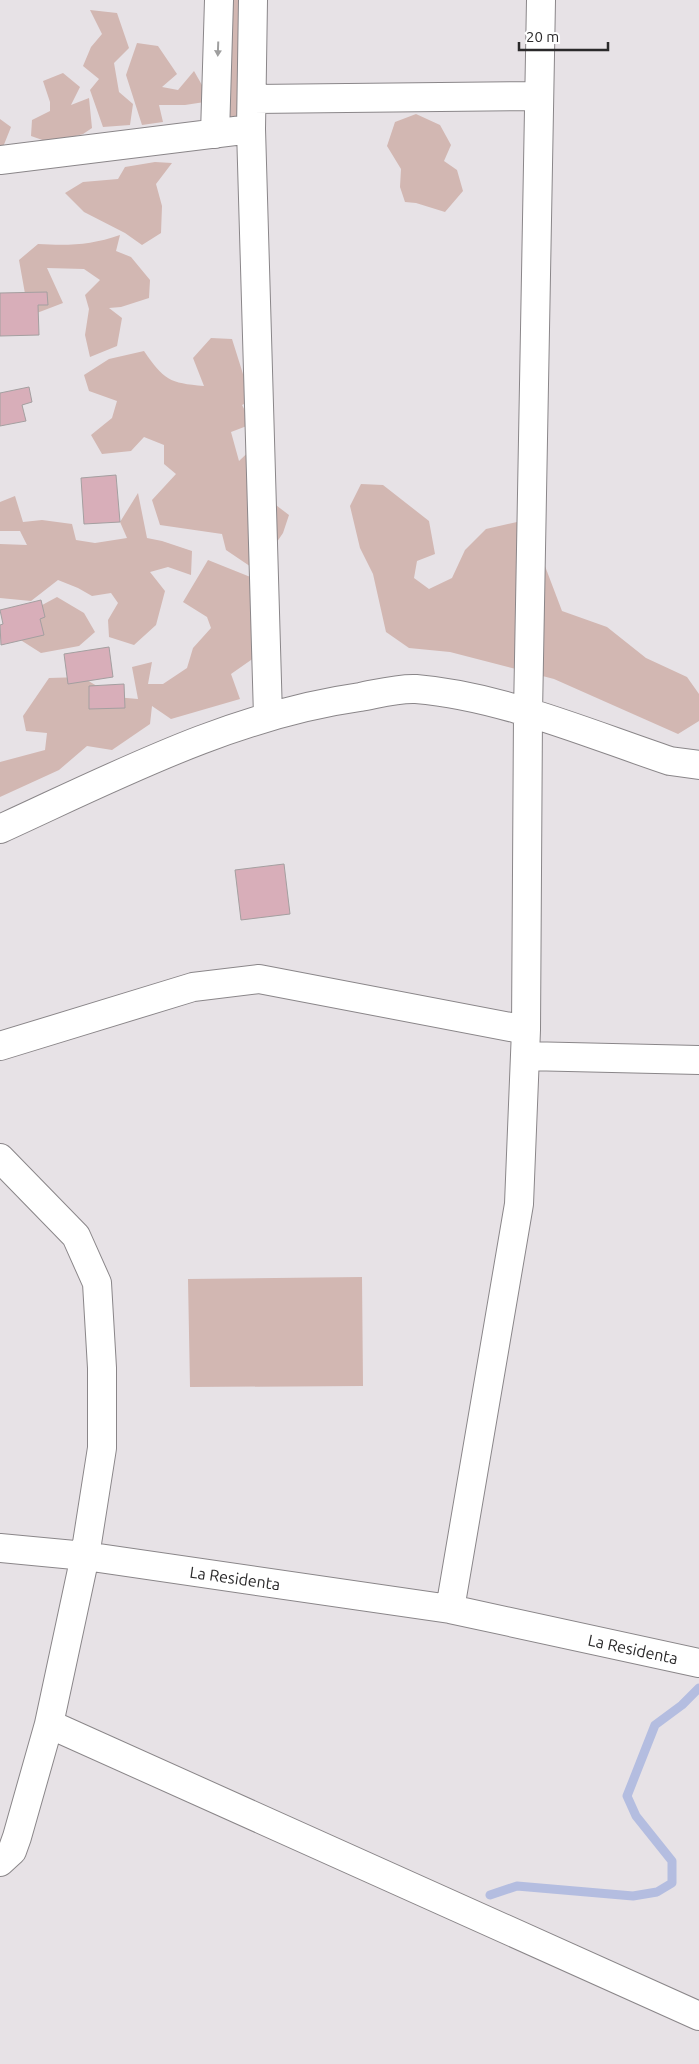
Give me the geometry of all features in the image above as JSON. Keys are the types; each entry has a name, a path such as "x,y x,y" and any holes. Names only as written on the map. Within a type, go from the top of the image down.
{"street":[{"path":"216,134 219,0"},
{"path":"253,0 251,129 268,716"},
{"path":"450,1610 519,1204 525,1043 528,714 541,0"},
{"path":"252,99 539,96"},
{"path":"0,160 251,129"},
{"path":"0,830 181,747 268,716 342,699 414,689 473,698 528,714 670,761 699,766"},
{"path":"0,1046 193,987 259,979 525,1043 699,1060"},
{"path":"0,1158 76,1236 97,1283 102,1368 102,1448 85,1556 49,1724 18,1838 12,1851 0,1862"},
{"name":"La Residenta","path":"0,1548 85,1556 450,1610 699,1664"},
{"path":"49,1724 699,2016"}],"shaded area":[{"path":"229,0 245,0 241,116 226,119"},
{"path":"90,10 117,13 129,48 114,63 119,92 133,104 130,125 103,127 90,90 99,79 83,66 91,47 102,34"},
{"path":"137,43 158,46 177,74 162,87 178,90 194,71 211,101 185,105 159,105 163,122 142,125 126,75"},
{"path":"63,73 80,87 71,105 89,98 92,128 83,134 51,143 31,136 32,120 50,111 50,102 43,81"},
{"path":"416,114 440,125 451,145 444,161 457,170 463,191 445,212 416,203 405,202 400,187 401,169 387,146 395,122"},
{"path":"0,119 11,127 3,147 0,147"},
{"path":"155,162 172,163 156,184 162,206 161,233 142,245 125,233 84,212 65,193 83,182 118,179 125,167"},
{"path":"120,235 116,251 131,257 150,280 149,298 121,307 109,308 122,318 117,346 90,357 85,335 89,309 85,295 100,280 84,269 47,268 63,303 29,316 19,260 38,244 80,244"},
{"path":"211,338 232,339 243,374 271,362 270,391 242,405 252,424 231,432 239,461 258,443 275,469 260,493 289,515 283,533 257,571 226,550 222,534 160,525 152,500 176,474 164,464 164,445 144,437 131,451 102,454 91,435 112,418 117,401 89,391 84,375 109,359 144,351 157,368 168,378 183,383 204,386 193,358"},
{"path":"361,484 383,485 429,521 435,554 417,561 414,578 429,589 452,578 465,550 486,529 517,522 540,553 562,611 607,627 646,658 687,677 699,694 699,721 678,734 554,679 450,652 409,648 386,632 373,574 360,548 350,506"},
{"path":"138,493 147,538 192,551 191,575 168,567 150,572 165,591 156,625 134,645 109,637 108,620 118,603 111,593 92,596 58,580 31,601 0,598 0,544 27,545 20,531 0,531 0,502 15,496 23,522 42,520 72,524 76,540 95,543 127,538 120,522"},
{"path":"208,560 268,584 250,595 258,655 231,674 240,699 171,719 152,706 150,724 112,750 87,746 59,770 0,797 0,762 45,750 47,733 26,731 23,716 49,678 82,677 115,697 138,699 132,667 152,662 148,684 163,684 187,668 193,648 211,628 207,617 183,602"},
{"path":"57,597 84,613 95,632 79,646 41,653 19,639 33,610"},
{"path":"362,1277 363,1386 190,1387 188,1279"}],"building":[{"path":"47,292 48,305 38,305 39,335 0,336 0,293"},
{"path":"29,387 32,402 22,405 26,421 0,426 0,393"},
{"path":"116,475 120,522 84,524 81,478"},
{"path":"41,600 45,617 40,619 44,635 1,645 0,625 3,624 0,610"},
{"path":"109,647 113,677 68,684 64,654"},
{"path":"124,684 125,708 89,709 89,686"},
{"path":"284,864 290,914 241,920 235,870"}],"waterway":[{"path":"490,1895 517,1886 633,1896 657,1892 672,1883 672,1861 636,1816 627,1796 655,1725 682,1705 699,1688"}]}
